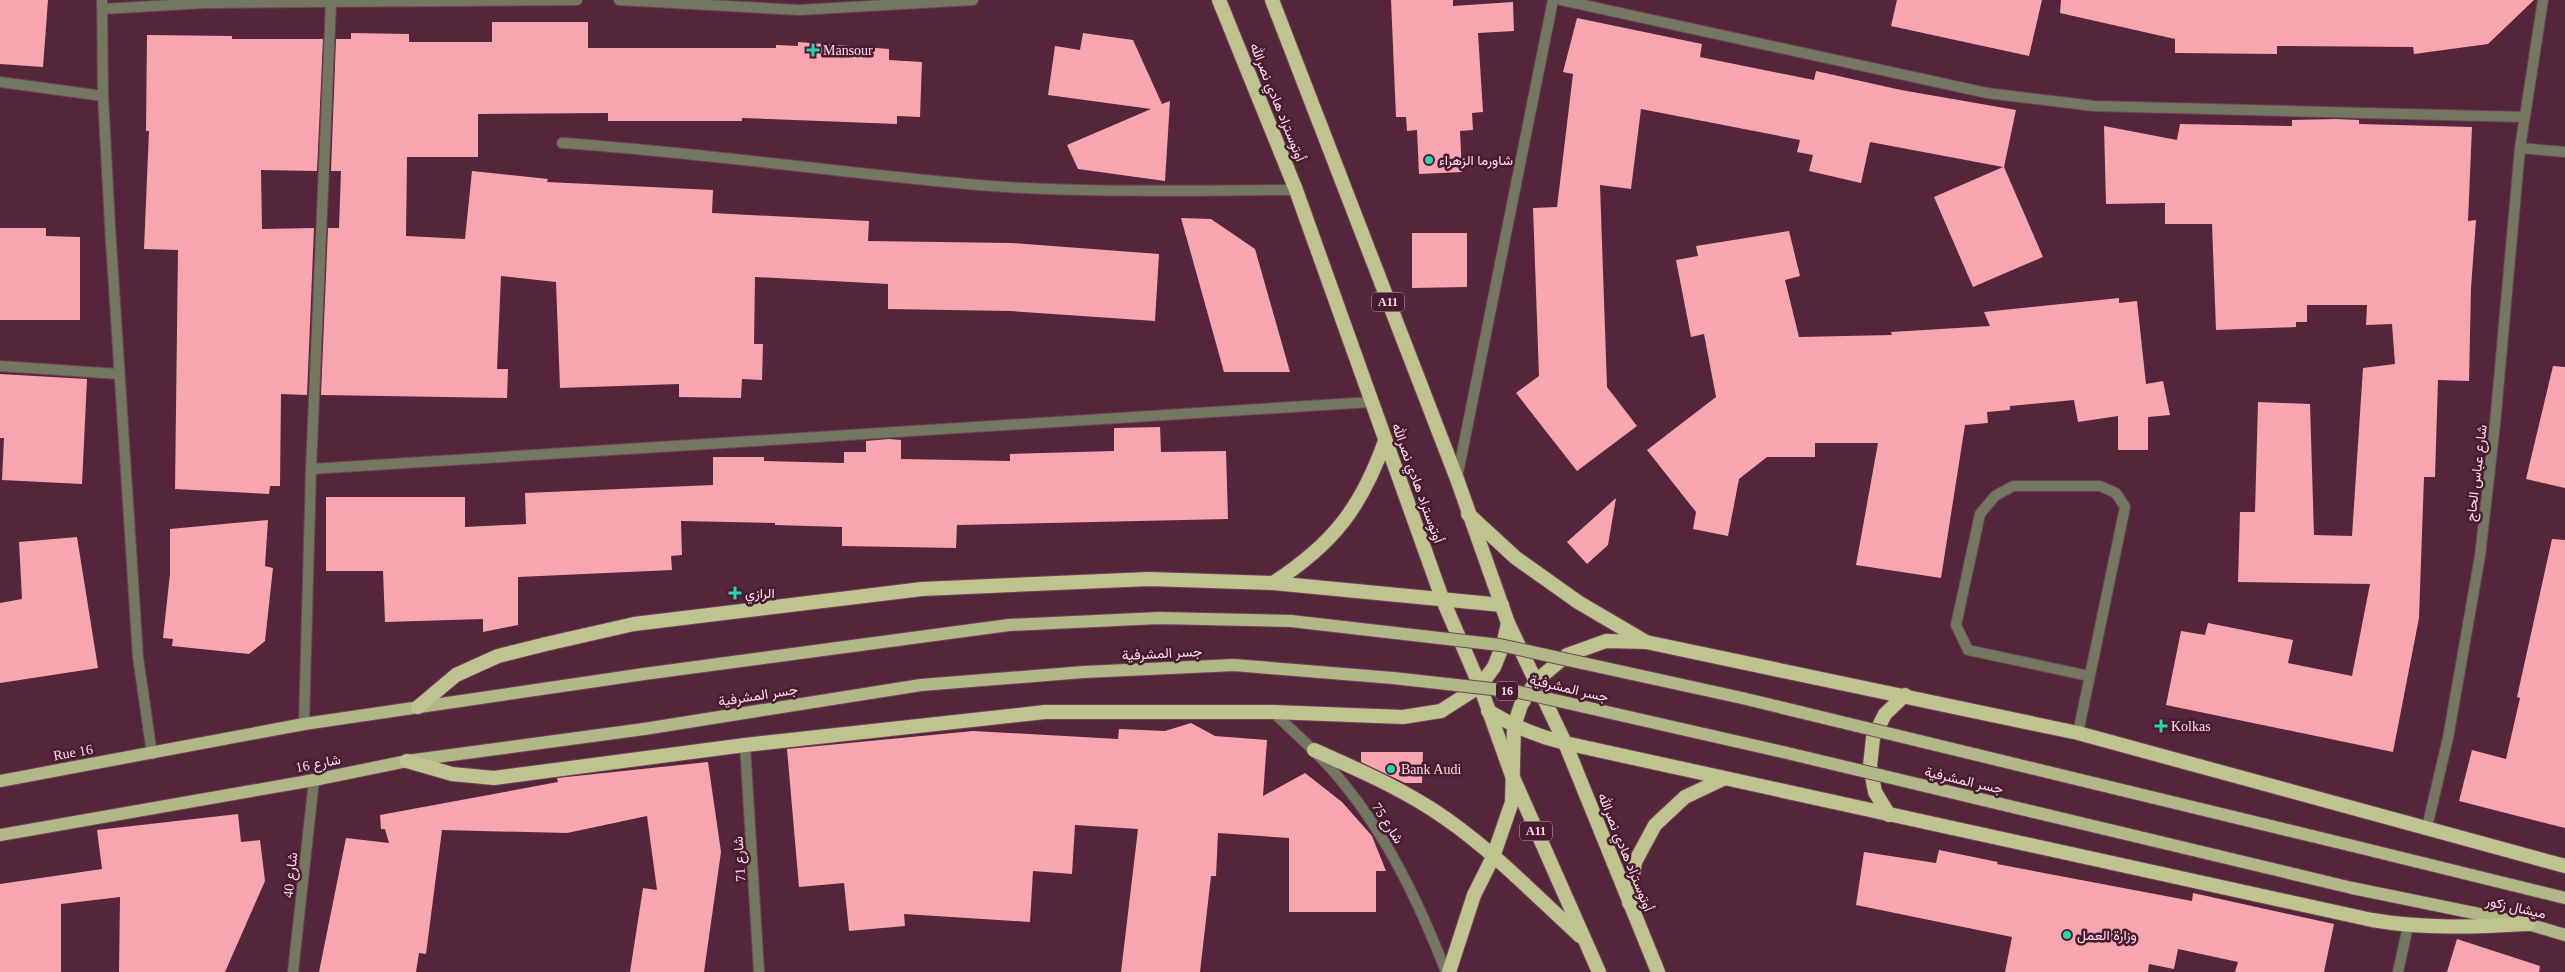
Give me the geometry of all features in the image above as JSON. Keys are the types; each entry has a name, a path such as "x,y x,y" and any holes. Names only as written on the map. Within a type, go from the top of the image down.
{"highway":[{"name":"أوتوستراد هادي نصرالله","path":"1219,0 1296,190 1442,598 1480,686 1511,773 1599,972"},
{"name":"A11","path":"1272,0 1457,479 1508,622 1565,743"},
{"path":"1273,583 1304,563 1331,538 1354,509 1373,476 1385,442"},
{"path":"1468,514 1516,558 1578,602 1646,642"},
{"path":"418,707 456,675 498,656 634,624 922,589 1149,580 1273,583 1502,605"},
{"path":"407,760 452,774 494,778 745,745 1045,712 1273,712 1403,718 1441,711 1480,686 1494,668 1503,645 1508,622"},
{"path":"1447,972 1474,895 1493,857 1512,802 1511,773 1514,726 1520,705 1536,681 1567,655 1606,641 1646,642 1905,695 2078,733 2565,866"},
{"path":"1889,815 1875,792 1870,766 1873,738 1886,714 1905,695"},
{"path":"1488,710 1514,726 1539,737 1723,779 2408,926 2456,928 2528,924"},
{"name":"أوتوستراد هادي نصرالله","path":"1565,743 1658,972"},
{"path":"1314,750 1404,793 1446,819 1493,857 1584,940"},
{"path":"1629,904 1635,862 1655,825 1685,797 1723,779"}],"main road":[{"name":"جسر المشرفية","path":"418,707 644,674 1009,625 1159,618 1291,621 1510,647 1742,698 2470,876"},
{"name":"جسر المشرفية","path":"644,729 921,685 1084,672 1234,665 1393,678 1519,692 1782,752 2352,888 2460,910"},
{"name":"Rue 16","path":"0,781 304,724 418,707"},
{"name":"شارع 16","path":"0,835 314,780 407,760 644,729"},
{"name":"ميشال زكور","path":"2470,876 2565,898"},
{"name":"ميشال زكور","path":"2460,910 2528,924 2565,935"}],"street":[{"path":"152,754 138,657 119,374 103,96 102,5 577,0"},
{"path":"619,0 799,10 973,0"},
{"path":"1281,0 1281,22"},
{"path":"1457,479 1554,0"},
{"path":"1561,0 1997,94 2094,106 2524,117"},
{"name":"شارع عباس الحاج","path":"2427,827 2448,738 2480,556 2496,424 2520,148 2543,0"},
{"path":"304,724 311,469 331,3"},
{"path":"0,82 103,96"},
{"path":"562,143 661,150 969,184 1115,192 1296,190"},
{"path":"2520,148 2565,152"},
{"path":"0,366 119,374"},
{"path":"311,469 1371,402"},
{"path":"2078,733 2125,507 2116,493 2100,486 2013,486 1995,496 1980,514 1956,625 1968,650 2089,676"},
{"name":"شارع 75","path":"1273,712 1314,750 1357,801 1393,856 1424,915 1447,972"},
{"name":"شارع 71","path":"745,745 759,972"},
{"name":"شارع 40","path":"294,972 314,780"},
{"path":"2398,972 2408,926"}],"building":[{"path":"0,0 48,0 43,67 0,64"},
{"path":"1391,0 1453,0 1453,6 1513,2 1514,31 1478,33 1483,112 1472,113 1473,130 1460,131 1462,172 1419,174 1417,130 1407,131 1406,117 1396,117"},
{"path":"1897,0 2042,0 2029,56 1891,26"},
{"path":"2061,0 2534,0 2488,44 2414,54 2413,47 2277,46 2277,54 2175,53 2175,39 2060,13"},
{"path":"1577,18 1702,44 1700,57 1814,80 1816,71 1901,90 2016,110 2004,167 2043,257 1973,287 1934,197 2003,167 1870,142 1861,183 1809,171 1813,155 1797,152 1800,140 1641,109 1631,189 1600,185 1607,387 1637,426 1577,471 1516,393 1539,376 1533,208 1557,207 1573,74 1563,72"},
{"path":"492,22 588,22 588,48 776,48 776,45 798,46 798,42 889,49 889,60 922,62 920,117 897,116 897,124 742,118 742,121 608,121 608,113 478,114 478,157 407,157 406,236 465,239 472,171 548,179 547,182 713,190 712,213 869,221 868,241 1011,243 1159,254 1155,321 1010,311 888,309 888,284 755,277 754,344 763,344 762,380 742,379 741,398 679,397 679,384 560,388 556,282 501,276 497,369 508,369 507,398 321,395 328,228 339,228 341,171 331,171 336,39 351,39 351,33 409,34 409,42 492,42"},
{"path":"1083,33 1133,40 1162,104 1170,101 1165,181 1078,169 1067,145 1151,109 1048,95 1055,46 1080,50"},
{"path":"147,35 232,36 232,39 323,39 317,171 261,170 262,229 314,228 307,395 281,394 280,486 270,486 269,494 175,489 178,250 144,249 149,131 146,131"},
{"path":"2292,120 2359,120 2359,124 2472,127 2468,221 2476,220 2471,288 2469,381 2438,380 2435,477 2424,477 2419,618 2393,752 2166,705 2181,631 2205,635 2208,623 2293,640 2288,663 2352,676 2370,584 2238,582 2240,512 2255,512 2258,402 2310,404 2314,535 2352,536 2363,368 2395,364 2392,324 2366,325 2367,305 2307,305 2307,322 2296,322 2296,327 2216,330 2212,224 2165,224 2165,203 2106,204 2104,126 2177,140 2180,124 2292,126"},
{"path":"1181,218 1211,219 1255,249 1290,372 1224,372"},
{"path":"0,228 46,228 46,236 80,237 80,320 0,320"},
{"path":"1789,231 1800,276 1785,280 1799,337 1892,335 1891,332 1990,326 1984,312 2119,298 2119,303 2137,301 2146,384 2163,381 2170,415 2148,417 2148,450 2118,450 2118,416 2078,422 2074,400 2010,406 2010,410 1987,412 1988,423 1965,425 1941,578 1856,565 1878,443 1815,443 1815,457 1767,457 1739,479 1728,536 1693,529 1696,512 1647,450 1716,397 1704,334 1691,337 1676,260 1698,256 1696,246"},
{"path":"1412,233 1467,233 1467,287 1412,288"},
{"path":"2553,366 2565,367 2565,488 2526,479"},
{"path":"0,374 87,379 82,484 2,480 4,438 0,438"},
{"path":"1160,427 1161,452 1226,451 1228,519 957,525 956,548 842,546 842,527 775,525 775,523 681,521 682,555 671,556 672,570 518,577 518,625 483,632 483,619 385,622 383,571 326,571 326,497 465,497 465,527 526,524 525,493 713,485 713,457 764,457 764,461 844,463 844,452 866,452 866,441 889,439 901,440 901,459 1010,461 1010,454 1114,451 1114,428"},
{"path":"1616,498 1608,545 1587,564 1567,542"},
{"path":"268,520 265,566 273,568 265,641 249,654 172,646 173,639 163,638 170,574 170,529"},
{"path":"77,537 98,668 0,683 0,603 22,599 19,542"},
{"path":"2552,539 2565,540 2565,828 2459,801 2472,750 2506,759 2520,698 2517,697"},
{"path":"1191,723 1215,736 1267,740 1263,796 1305,773 1342,802 1372,836 1386,871 1376,871 1376,912 1289,912 1289,838 1218,833 1216,876 1211,876 1200,972 1121,972 1138,829 1075,825 1072,874 1033,871 1030,922 904,914 905,926 849,931 844,883 799,887 787,749 973,731 1118,739 1119,729 1165,731"},
{"path":"1361,752 1423,752 1422,783 1405,783 1361,762"},
{"path":"708,762 721,852 704,972 630,972 643,888 657,890 647,816 567,833 442,830 426,954 419,953 416,972 319,972 346,838 389,843 385,829 381,829 380,815 558,782 557,778"},
{"path":"238,814 241,842 260,840 265,881 225,972 119,972 120,897 61,904 61,972 0,972 0,884 102,869 97,830"},
{"path":"1939,850 1998,862 1997,864 2192,901 2193,893 2334,924 2324,972 2235,972 2238,962 2178,949 2174,969 2149,964 2148,972 2005,972 2012,937 1856,905 1864,852 1936,863"},
{"path":"2457,939 2540,966 2539,972 2447,972"}],"place":[{"name":"Mansour","path":"813,50"},
{"name":"شاورما الزهراء","path":"1429,160"},
{"name":"الرازي","path":"735,593"},
{"name":"Kolkas","path":"2161,726"},
{"name":"Bank Audi","path":"1391,769"},
{"name":"وزارة العمل","path":"2067,935"}]}
